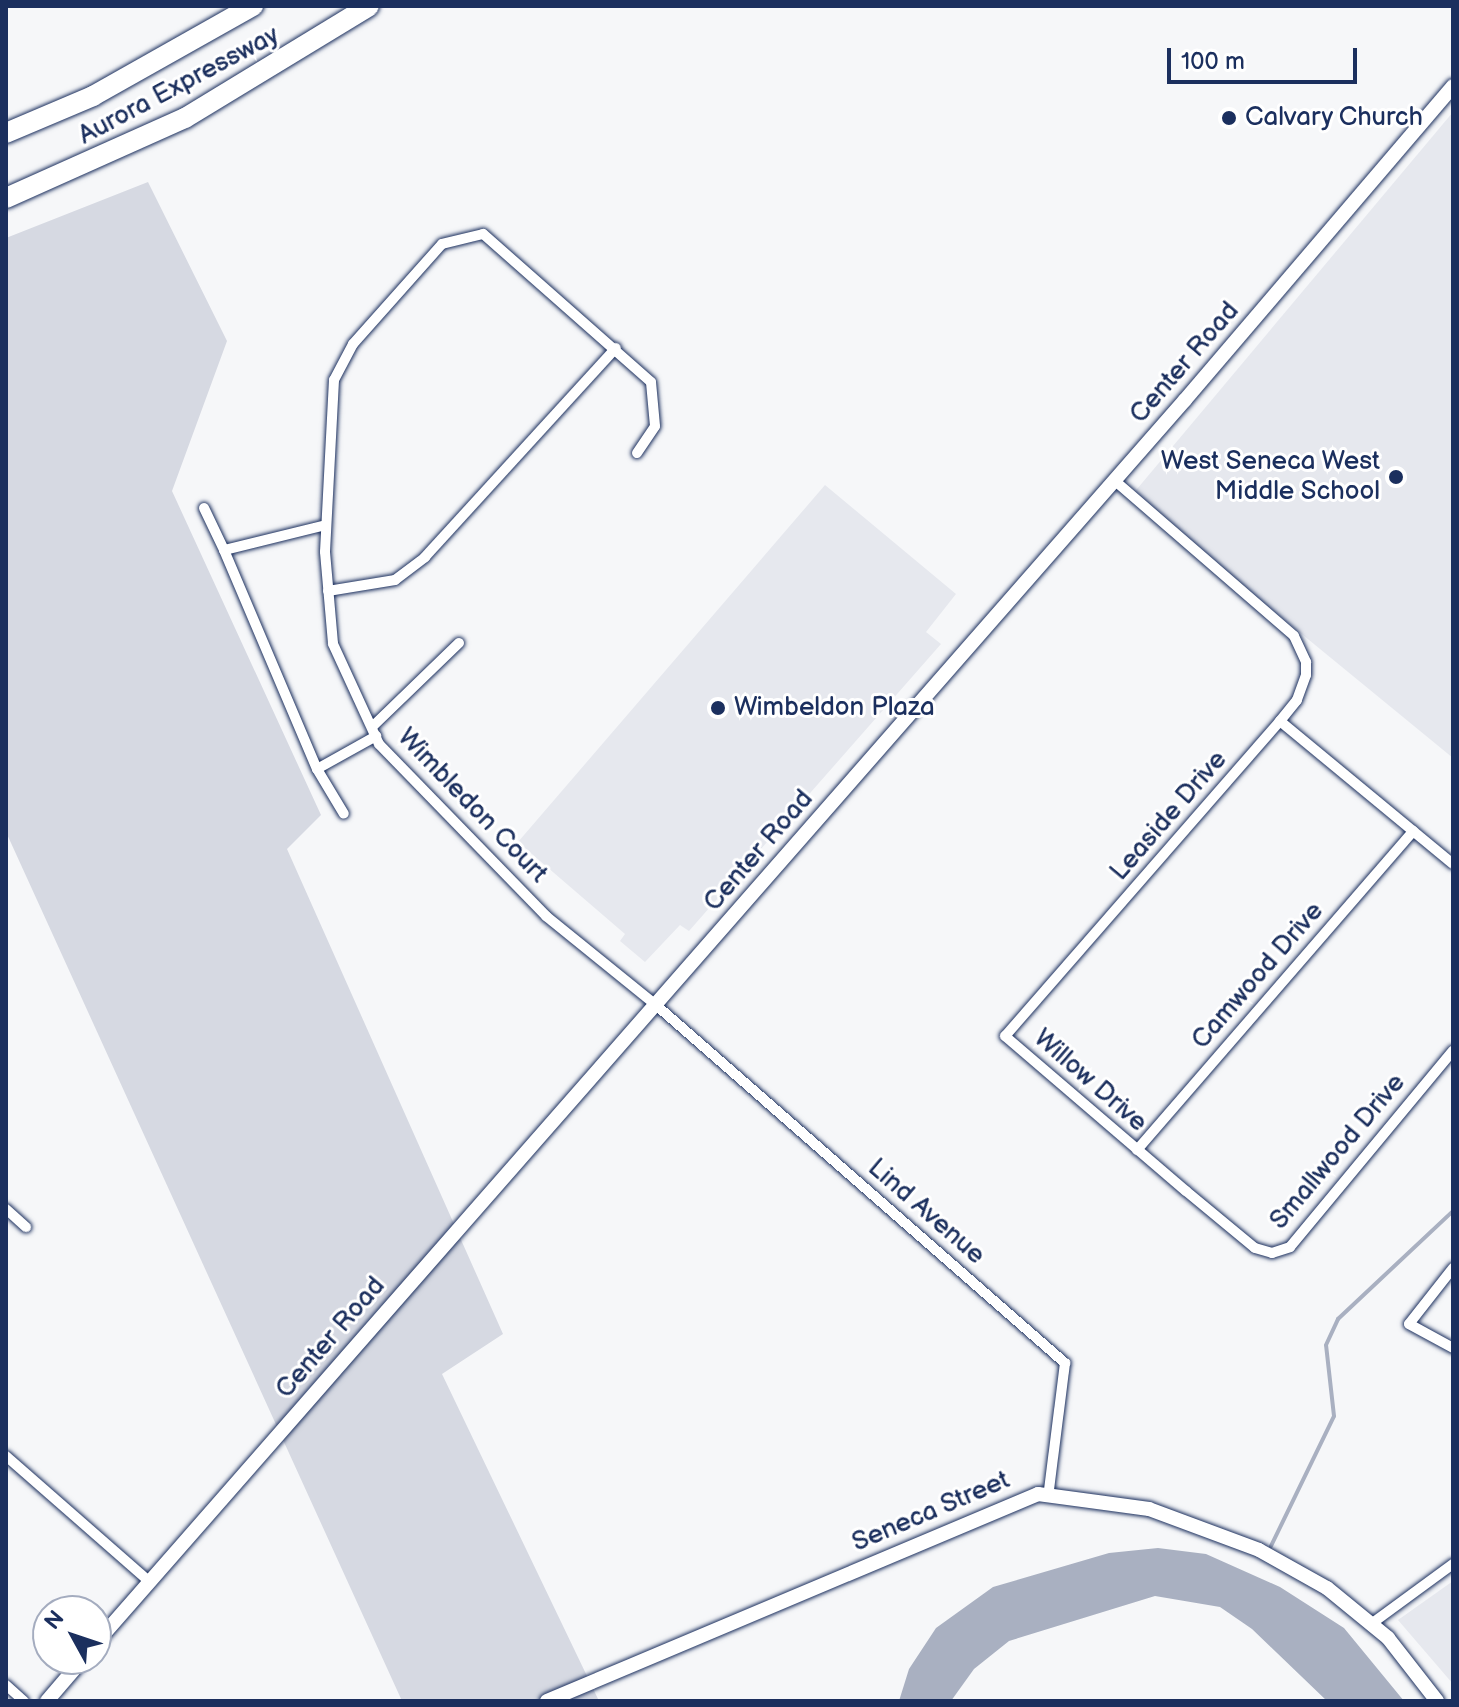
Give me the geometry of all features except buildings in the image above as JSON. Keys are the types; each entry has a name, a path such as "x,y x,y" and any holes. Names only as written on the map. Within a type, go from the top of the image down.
{"highway":[{"name":"Aurora Expressway","path":"6,133 93,96 253,6"},
{"name":"Aurora Expressway","path":"6,198 185,118 369,6"}],"main road":[{"name":"Center Road","path":"112,1624 1114,480 1453,86"},
{"name":"Seneca Street","path":"547,1701 1038,1494 1149,1509 1259,1550 1327,1588 1388,1638 1437,1701"},
{"path":"47,1701 69,1675"}],"street":[{"name":"Wimbledon Court","path":"637,453 655,426 656,404 651,382 483,234 442,244 353,344 334,380 326,525 328,591 333,644 374,732 438,809 505,869 546,916 656,1005"},
{"path":"328,591 395,580 425,557 616,348"},
{"name":"Leaside Drive","path":"1091,940 1280,721 1297,700 1306,675 1306,662 1294,636 1114,480"},
{"path":"204,508 317,769 344,814"},
{"path":"224,550 326,525"},
{"path":"317,769 374,732 459,643"},
{"path":"1280,721 1453,864"},
{"name":"Camwood Drive","path":"1137,1150 1413,831"},
{"name":"Willow Drive","path":"1091,940 1005,1036 1246,1240"},
{"name":"Lind Avenue","path":"656,1005 1065,1363 1048,1497"},
{"name":"Smallwood Drive","path":"1246,1240 1272,1253 1290,1247 1453,1051"},
{"path":"6,1209 26,1227"},
{"path":"1453,1268 1409,1324 1453,1348"},
{"path":"6,1456 149,1581"},
{"path":"1371,1624 1453,1564"},
{"path":"6,1685 24,1701"}],"shaded area":[{"path":"1453,112 1453,758 1132,495"},
{"path":"148,182 227,341 172,491 321,815 287,849 503,1334 442,1374 599,1701 402,1701 6,832 6,238"},
{"path":"825,485 956,594 926,632 941,644 689,931 680,925 645,962 620,941 625,934 518,842"},
{"path":"1453,1581 1453,1684 1398,1620"}],"water":[{"path":"1158,1548 1206,1554 1280,1587 1344,1628 1404,1701 1327,1701 1252,1629 1220,1607 1155,1596 1009,1641 974,1669 951,1701 899,1701 909,1669 936,1628 993,1587 1109,1553"}],"waterway":[{"path":"1271,1546 1334,1416 1326,1345 1338,1319 1453,1211"}],"place":[{"name":"Calvary Church","path":"1229,118"},
{"name":"West Seneca West Middle School","path":"1396,477"},
{"name":"Wimbeldon Plaza","path":"718,708"}]}
